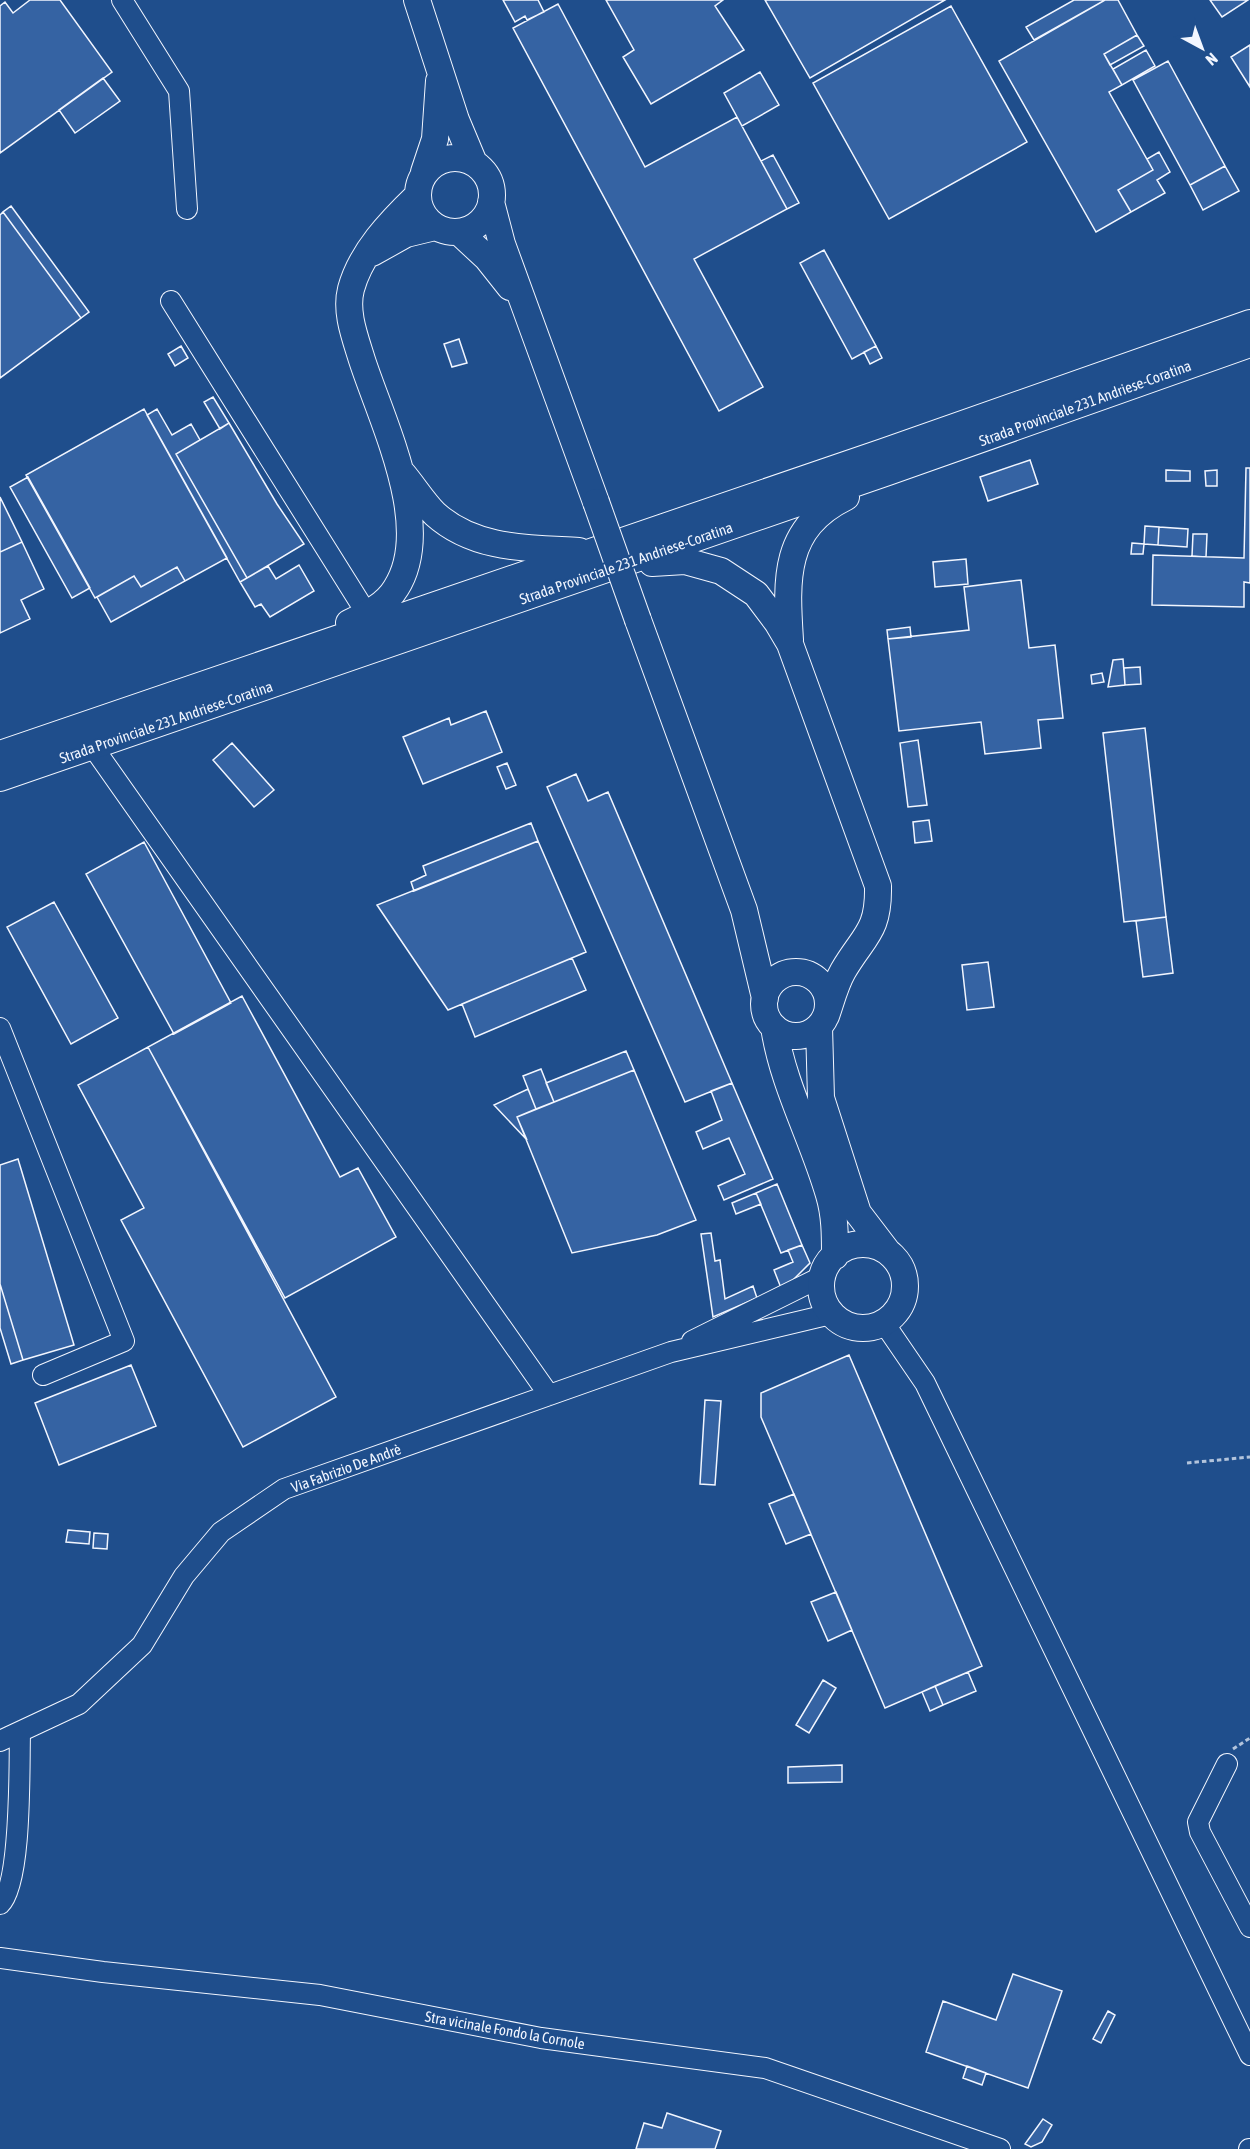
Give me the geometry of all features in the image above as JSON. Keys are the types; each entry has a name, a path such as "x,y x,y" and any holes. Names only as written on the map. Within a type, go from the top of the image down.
{"main road":[{"path":"417,0 456,120 474,163"},
{"path":"440,66 435,139 420,184 419,208 487,258 524,304"},
{"path":"273,661 367,614 396,589 409,556 410,514 399,468 350,322 351,289 367,256 390,222 442,159 453,157 474,163 482,168 491,184 491,202 502,244 596,501 638,620 744,910 768,1019 782,1033 795,1036 811,1032 822,1022 841,974 873,928 878,910 878,886 790,644 756,594 721,571 685,561 657,562 581,579"},
{"path":"367,256 406,234 447,230 480,222 491,202"},
{"name":"Strada Provinciale 231 Andriese-Coratina","path":"0,754 1250,323"},
{"name":"Strada Provinciale 231 Andriese-Coratina","path":"0,778 581,579 1250,344"},
{"path":"399,468 435,514 471,537 503,547 591,552"},
{"path":"790,644 787,602 789,570 798,541 823,508 888,472"},
{"path":"744,910 795,974 823,986 827,995 822,1022 821,1098 858,1213 897,1261 904,1274 905,1288 902,1302 895,1314 884,1323 870,1328 856,1328 842,1323 831,1314 822,1296 835,1228 829,1196 807,1137 774,1027"},
{"path":"765,998 775,980 795,974 861,943"},
{"path":"829,1266 846,1248 860,1245 874,1246 887,1251"}],"street":[{"path":"122,0 178,91 187,209"},
{"path":"171,301 367,614"},
{"path":"93,747 549,1395"},
{"path":"0,1028 124,1341 43,1375"},
{"path":"671,1352 829,1266"},
{"path":"671,1352 831,1314"},
{"path":"884,1323 925,1383 1250,2055"},
{"name":"Via Fabrizio De Andrè","path":"0,1741 20,1734 79,1704 142,1645 184,1576 221,1532 284,1489 671,1352"},
{"path":"0,1904 10,1884 18,1825 20,1734"},
{"path":"1227,1764 1198,1822 1200,1832 1250,1928"},
{"name":"Stra vicinale Fondo la Cornole","path":"0,1958 103,1972 320,1995 541,2038 765,2068 1000,2149"}],"path":[{"path":"1187,1462 1250,1457"}],"building":[{"path":"30,0 60,0 112,72 0,153 0,6 5,2 13,13"},
{"path":"503,0 538,0 544,12 527,20 525,16 515,22"},
{"path":"606,0 723,0 715,6 744,50 651,104 623,57 634,50"},
{"path":"765,0 945,0 810,78"},
{"path":"1074,0 1105,0 1034,40 1026,27"},
{"path":"1105,0 1118,0 1137,35 1104,54 1122,85 1109,92 1153,170 1118,190 1131,212 1096,232 999,61"},
{"path":"1210,0 1248,0 1222,17"},
{"path":"558,4 645,167 737,117 787,209 694,259 763,387 719,411 513,28"},
{"path":"951,6 1027,142 889,219 813,83"},
{"path":"1137,35 1144,46 1110,65 1104,54"},
{"path":"1250,45 1250,87 1231,57"},
{"path":"1146,50 1155,66 1122,85 1113,69"},
{"path":"1168,61 1225,166 1190,185 1133,80"},
{"path":"760,72 779,105 742,126 724,93"},
{"path":"103,78 120,101 75,133 59,110"},
{"path":"1159,152 1170,172 1157,180 1165,193 1131,212 1118,190 1153,170 1147,159"},
{"path":"773,155 799,203 787,209 761,161"},
{"path":"1225,166 1239,191 1203,210 1190,185"},
{"path":"11,206 89,312 81,318 3,212"},
{"path":"3,212 81,318 0,378 0,215"},
{"path":"824,250 876,346 852,359 800,263"},
{"path":"459,339 467,363 452,367 444,344"},
{"path":"181,346 188,358 175,366 168,354"},
{"path":"876,346 882,358 870,364 864,352"},
{"path":"213,397 229,423 220,429 204,402"},
{"path":"144,409 227,558 185,581 177,567 141,587 134,576 95,598 26,475"},
{"path":"157,409 172,435 191,424 200,440 176,454 247,578 240,582 147,415"},
{"path":"229,423 277,504 304,544 247,578 176,454"},
{"path":"1030,460 1038,484 988,501 980,477"},
{"path":"1246,468 1250,468 1250,583 1244,582 1244,607 1152,605 1153,555 1244,558"},
{"path":"1166,470 1190,471 1190,481 1166,481"},
{"path":"1217,470 1217,486 1206,486 1205,471"},
{"path":"28,477 90,588 72,598 10,487"},
{"path":"0,497 22,542 0,552"},
{"path":"1145,526 1159,527 1158,545 1144,544"},
{"path":"1159,527 1188,529 1187,547 1158,545"},
{"path":"1193,534 1207,534 1206,557 1192,556"},
{"path":"22,542 44,589 21,600 30,619 0,633 0,552"},
{"path":"1132,543 1144,544 1143,554 1131,554"},
{"path":"966,559 968,584 935,587 933,562"},
{"path":"299,565 314,591 270,617 261,604 255,607 240,582 268,566 276,579"},
{"path":"177,567 185,581 111,622 97,597 134,576 141,587"},
{"path":"1021,580 1029,648 1055,645 1063,718 1038,720 1041,748 985,754 981,722 899,731 888,639 969,630 964,587"},
{"path":"910,627 911,637 888,639 887,630"},
{"path":"1123,659 1125,685 1108,687 1113,660"},
{"path":"1140,667 1141,684 1125,685 1124,668"},
{"path":"1102,673 1104,682 1092,684 1091,675"},
{"path":"486,711 502,752 423,784 403,737 449,718 451,725"},
{"path":"1145,728 1166,917 1124,922 1103,733"},
{"path":"918,740 927,805 908,807 900,743"},
{"path":"232,743 274,790 254,807 213,760"},
{"path":"507,763 516,785 506,789 497,767"},
{"path":"576,774 588,801 608,792 732,1083 685,1102 547,787"},
{"path":"929,820 932,841 915,843 913,822"},
{"path":"531,823 538,841 414,891 411,882 426,875 423,866"},
{"path":"538,841 586,952 448,1010 377,905"},
{"path":"144,842 231,1003 174,1034 86,874"},
{"path":"54,902 118,1018 71,1044 7,927"},
{"path":"1166,917 1173,973 1143,977 1136,921"},
{"path":"572,958 586,990 475,1037 462,1004"},
{"path":"988,962 994,1007 967,1010 962,965"},
{"path":"242,996 340,1177 358,1168 396,1237 285,1298 148,1047"},
{"path":"148,1047 336,1397 243,1447 121,1220 144,1208 78,1085"},
{"path":"626,1051 634,1070 554,1102 546,1083"},
{"path":"541,1069 554,1102 536,1109 523,1076"},
{"path":"634,1070 696,1220 657,1235 572,1253 517,1117"},
{"path":"732,1083 773,1179 724,1200 718,1186 745,1174 729,1138 703,1149 696,1132 722,1120 711,1091"},
{"path":"528,1089 536,1109 517,1117 527,1140 494,1105"},
{"path":"18,1159 74,1345 23,1360 0,1284 0,1165"},
{"path":"777,1184 802,1245 781,1253 756,1193"},
{"path":"756,1193 761,1204 736,1214 732,1203"},
{"path":"711,1233 715,1261 720,1260 725,1299 753,1286 757,1298 713,1317 701,1234"},
{"path":"802,1245 810,1263 791,1282 781,1288 774,1270 793,1262 788,1250"},
{"path":"0,1284 23,1360 11,1364 0,1328"},
{"path":"849,1355 982,1666 885,1708 761,1417 761,1393"},
{"path":"131,1365 156,1426 59,1465 35,1403"},
{"path":"705,1400 721,1401 715,1485 700,1484"},
{"path":"794,1494 811,1534 786,1544 769,1504"},
{"path":"68,1530 90,1532 89,1544 66,1542"},
{"path":"94,1533 108,1534 107,1549 93,1548"},
{"path":"836,1592 852,1630 828,1641 811,1602"},
{"path":"968,1672 976,1691 943,1705 935,1686"},
{"path":"823,1680 836,1688 809,1733 796,1725"},
{"path":"935,1686 943,1705 930,1711 922,1692"},
{"path":"842,1765 842,1782 788,1783 788,1767"},
{"path":"1013,1974 1062,1991 1028,2088 926,2052 943,2001 996,2020"},
{"path":"1108,2011 1115,2015 1101,2043 1093,2039"},
{"path":"967,2066 986,2073 982,2085 963,2078"},
{"path":"667,2113 721,2131 715,2149 636,2149 644,2123 662,2128"},
{"path":"1043,2119 1052,2125 1042,2142 1031,2147 1025,2144"}]}
